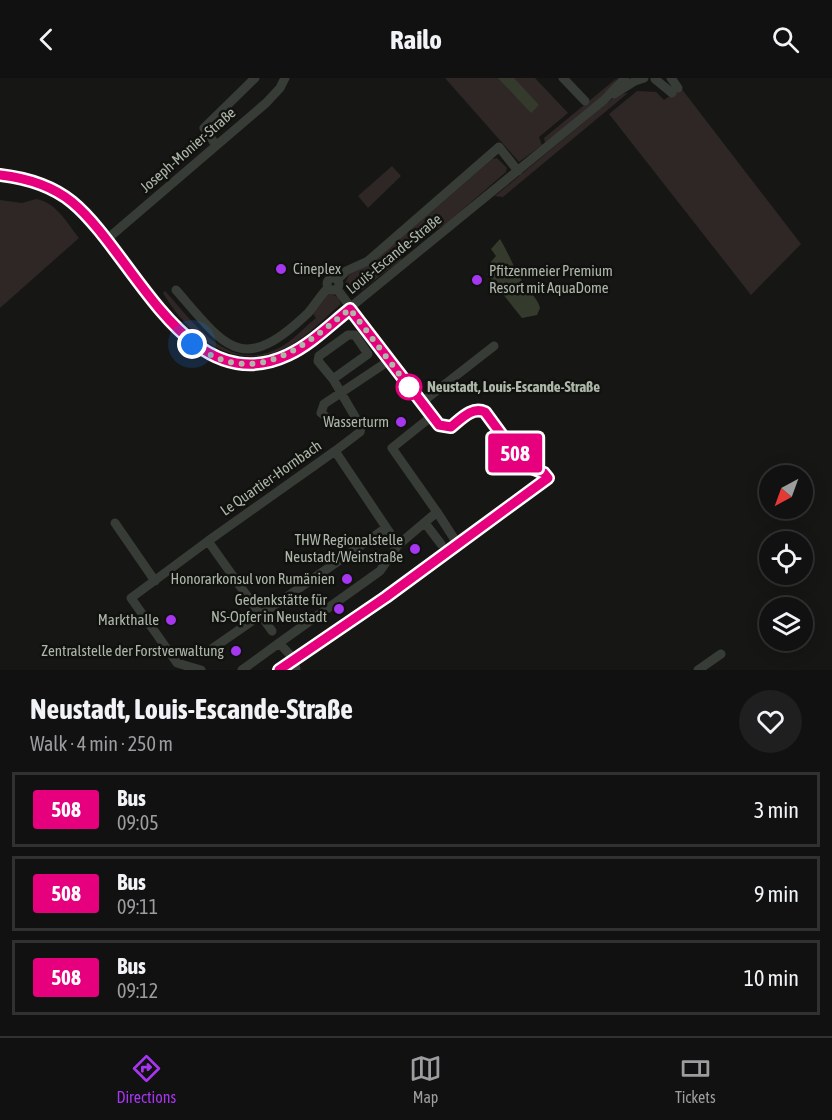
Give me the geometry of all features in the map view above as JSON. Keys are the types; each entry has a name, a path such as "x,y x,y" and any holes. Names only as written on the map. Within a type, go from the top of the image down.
{"street":[{"path":"216,145 204,128 255,78"},
{"name":"Joseph-Monier-Straße","path":"106,240 266,103 280,88 285,78"},
{"path":"563,78 585,101"},
{"name":"Louis-Escande-Straße","path":"0,175 34,182 53,190 78,208 186,338 208,354 225,360 252,364 287,356 350,309 604,100 625,78"},
{"path":"650,78 663,82 675,91 671,78"},
{"name":"Louis-Escande-Straße","path":"604,100 635,81 650,78"},
{"path":"176,290 220,340 241,348 258,348 271,344 310,311 318,297 334,285 346,271 368,261 499,147 518,171"},
{"path":"279,670 386,597 548,478 544,473 524,465 485,412 473,410 451,427 445,428 421,403 334,285"},
{"path":"333,379 368,354 354,335 348,335 319,356 318,361 343,394 346,405 361,427 360,432 335,451"},
{"path":"421,403 494,346"},
{"path":"333,422 321,412 321,407 390,360"},
{"path":"432,416 392,448 457,543"},
{"name":"Le Quartier-Hornbach","path":"201,670 177,663 131,598 335,451 398,545"},
{"path":"242,670 380,570 398,545 437,512"},
{"path":"425,522 441,544"},
{"path":"115,523 155,580"},
{"path":"213,648 386,528"},
{"path":"208,541 272,631"},
{"path":"279,643 294,659 296,670"},
{"path":"698,670 721,654"}],"shaded area":[{"path":"445,78 535,78 568,113 539,137 542,145 519,162"},
{"path":"498,78 514,78 539,105 531,113"},
{"path":"617,78 612,88 545,143 544,138"},
{"path":"681,88 801,244 751,295 609,114 637,91 656,92 664,100"},
{"path":"628,93 503,197 495,196 618,94"},
{"path":"497,158 507,168 506,172 447,223 419,239 401,254 401,260 355,295 349,294 344,285 349,275 372,263 492,159"},
{"path":"392,166 401,176 368,208 358,196"},
{"path":"36,199 55,209 79,238 0,308 0,200 22,203"},
{"path":"500,239 523,283 539,304 537,315 522,318 487,274 493,270 489,264 496,256 491,249"},
{"path":"165,291 202,332 216,343 231,351 247,355 265,354 288,342 316,318 313,314 329,293 338,297 341,304 311,331 291,345 271,354 252,356 234,354 217,348 201,338 174,310 163,293"}],"bus line":[{"name":"508","path":"0,175 13,176 43,185 63,195 85,214 179,331 192,344 208,354 243,364 279,359 303,346 350,309 439,425 445,428 451,427 473,410 479,409 485,412 524,465 544,473 548,478 386,597 279,670"}],"place":[{"name":"Cineplex","path":"281,269"},
{"name":"Pfitzenmeier Premium Resort mit AquaDome","path":"477,280"},
{"name":"Neustadt, Louis-Escande-Straße","path":"409,387"},
{"name":"Wasserturm","path":"401,422"},
{"name":"THW Regionalstelle Neustadt/Weinstraße","path":"415,549"},
{"name":"Honorarkonsul von Rumänien","path":"347,579"},
{"name":"Gedenkstätte für NS-Opfer in Neustadt","path":"339,609"},
{"name":"Markthalle","path":"171,620"},
{"name":"Zentralstelle der Forstverwaltung","path":"236,651"}],"route":[{"path":"192,344 216,358 234,363 270,362 287,356 303,346 350,309 409,387"}]}
